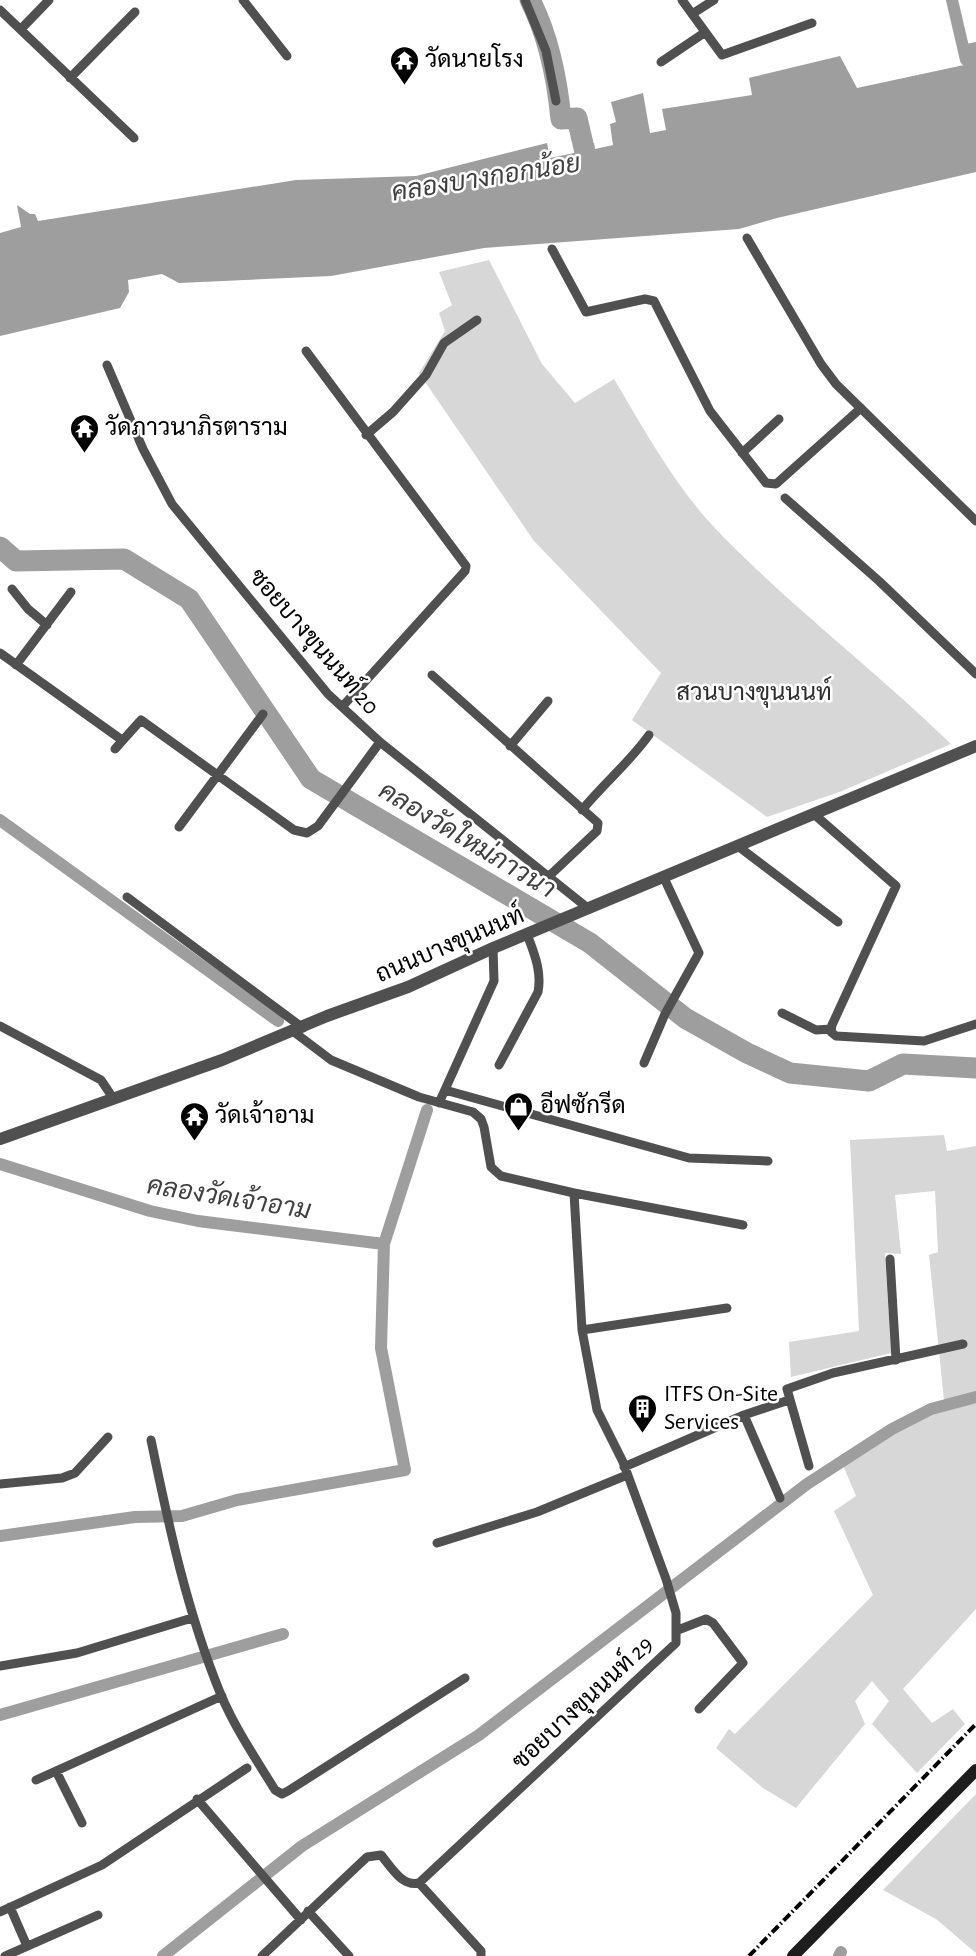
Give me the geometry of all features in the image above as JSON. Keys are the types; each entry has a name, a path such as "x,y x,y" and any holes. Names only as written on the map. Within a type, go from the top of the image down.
{"main road":[{"path":"793,1956 976,1770"}],"street":[{"path":"21,29 49,0"},
{"path":"243,0 287,56"},
{"path":"525,0 546,51 556,100"},
{"path":"682,0 722,55 812,23"},
{"path":"692,14 714,0"},
{"path":"0,10 134,138"},
{"path":"70,78 135,12"},
{"path":"662,62 704,33"},
{"path":"747,238 821,364 836,384 976,521"},
{"path":"552,249 586,312 645,299 654,301 710,411 762,480 770,485 776,484 861,408"},
{"path":"366,435 393,412 426,375 444,343 477,320"},
{"path":"306,351 366,435 466,566 465,571 342,707"},
{"name":"ซอยบางขุนนนท์ 20","path":"106,365 143,449 172,504 328,694 380,742 588,910"},
{"path":"742,453 779,419"},
{"path":"785,498 879,581 976,674"},
{"path":"12,589 28,609 47,625"},
{"path":"16,665 71,592"},
{"path":"0,653 122,740"},
{"path":"432,675 598,824 597,831 547,878"},
{"path":"510,746 548,701"},
{"path":"179,827 263,714"},
{"path":"115,749 141,720 294,830 307,833 318,826 380,742"},
{"path":"582,810 610,776 628,764 649,735"},
{"name":"ถนนบางขุนนนท์","path":"0,1139 298,1030 408,987 493,948 976,746"},
{"path":"815,815 896,886 831,1029"},
{"path":"739,847 838,922"},
{"path":"644,1063 665,1014 699,953 664,878"},
{"path":"127,897 298,1030 331,1060 419,1097 473,1112 481,1119 495,1172 501,1176 574,1193 743,1225"},
{"path":"499,1065 538,992 540,982 537,962 527,934"},
{"path":"436,1102 445,1090 494,981 493,948"},
{"path":"782,1013 816,1030 831,1029"},
{"path":"831,1029 836,1036 924,1041 976,1024"},
{"path":"0,1026 101,1080 113,1098"},
{"path":"445,1090 689,1158 768,1161"},
{"name":"ซอยบางขุนนนท์ 29","path":"419,1883 676,1643 678,1630 676,1613 666,1579 626,1471 597,1410 582,1330 574,1193"},
{"path":"890,1259 896,1360"},
{"path":"582,1330 727,1308"},
{"path":"809,1466 787,1389 833,1373 963,1344"},
{"path":"437,1543 537,1512 744,1415 789,1400"},
{"path":"744,1415 780,1498"},
{"path":"0,1484 62,1478 75,1473 108,1437"},
{"path":"151,1440 168,1528 192,1618 222,1696 243,1737 275,1790 282,1794 465,1678"},
{"path":"0,1666 76,1653 192,1618"},
{"path":"678,1630 701,1619 713,1623 743,1663 699,1709"},
{"path":"36,1780 222,1696"},
{"path":"0,1912 102,1865 197,1799 247,1768"},
{"path":"56,1771 82,1823"},
{"path":"197,1799 301,1920"},
{"path":"262,1956 371,1854 381,1855 408,1884 419,1883 481,1951 481,1956"},
{"path":"10,1907 27,1946"},
{"path":"308,1911 349,1956"},
{"path":"5,1956 98,1915"}],"green space":[{"name":"สวนบางขุนนนท์","path":"489,260 542,364 575,403 614,379 672,474 713,526 741,555 951,744 842,791 767,817 632,720 661,673 534,541 419,373 445,331 439,313 452,305 439,272"},
{"path":"944,1135 947,1151 976,1146 976,1609 903,1689 932,1723 953,1709 965,1724 917,1773 872,1724 889,1701 872,1681 855,1701 865,1724 796,1808 763,1788 716,1748 729,1729 735,1734 873,1595 834,1511 856,1496 839,1456 902,1418 944,1400 929,1255 938,1252 935,1191 895,1195 901,1254 885,1253 891,1353 791,1377 789,1342 859,1331 850,1140"},
{"path":"976,1794 976,1953 936,1919 883,1890"}],"water":[{"name":"คลองบางกอกน้อย","path":"976,42 976,172 777,218 739,229 484,248 331,276 179,283 162,274 128,280 129,292 120,308 0,336 0,233 21,227 17,205 30,214 35,214 38,221 296,180 416,176 547,143 550,158 584,151 583,146 594,143 595,149 613,145 610,124 616,122 611,102 643,93 650,133 666,130 662,109 752,95 749,78 840,56 857,88 964,65 961,45"}],"waterway":[{"name":"คลองบางกอกน้อย","path":"530,0 537,14 551,58 561,119 577,118 590,174"},
{"path":"952,0 966,60"},
{"name":"คลองวัดใหม่ภาวนา","path":"0,547 16,561 124,559 189,599 311,779 590,943 685,1018 747,1053 790,1073 869,1081 903,1064 976,1068"},
{"path":"0,820 278,1021"},
{"path":"0,1536 135,1517 182,1516 237,1500 405,1470 381,1348 384,1244 427,1110"},
{"name":"คลองวัดเจ้าอาม","path":"0,1164 150,1211 198,1221 384,1244"},
{"path":"163,1956 302,1846 479,1735 807,1484 892,1429 931,1409 976,1397"},
{"path":"0,1715 283,1634"},
{"path":"839,1956 841,1952"}],"railway":[{"path":"749,1956 976,1724"}],"place":[{"name":"วัดนายโรง","path":"404,86"},
{"name":"วัดภาวนาภิรตาราม","path":"84,454"},
{"name":"อีฟซักรีด","path":"519,1132"},
{"name":"วัดเจ้าอาม","path":"194,1142"},
{"name":"ITFS On-Site Services","path":"643,1434"}]}
